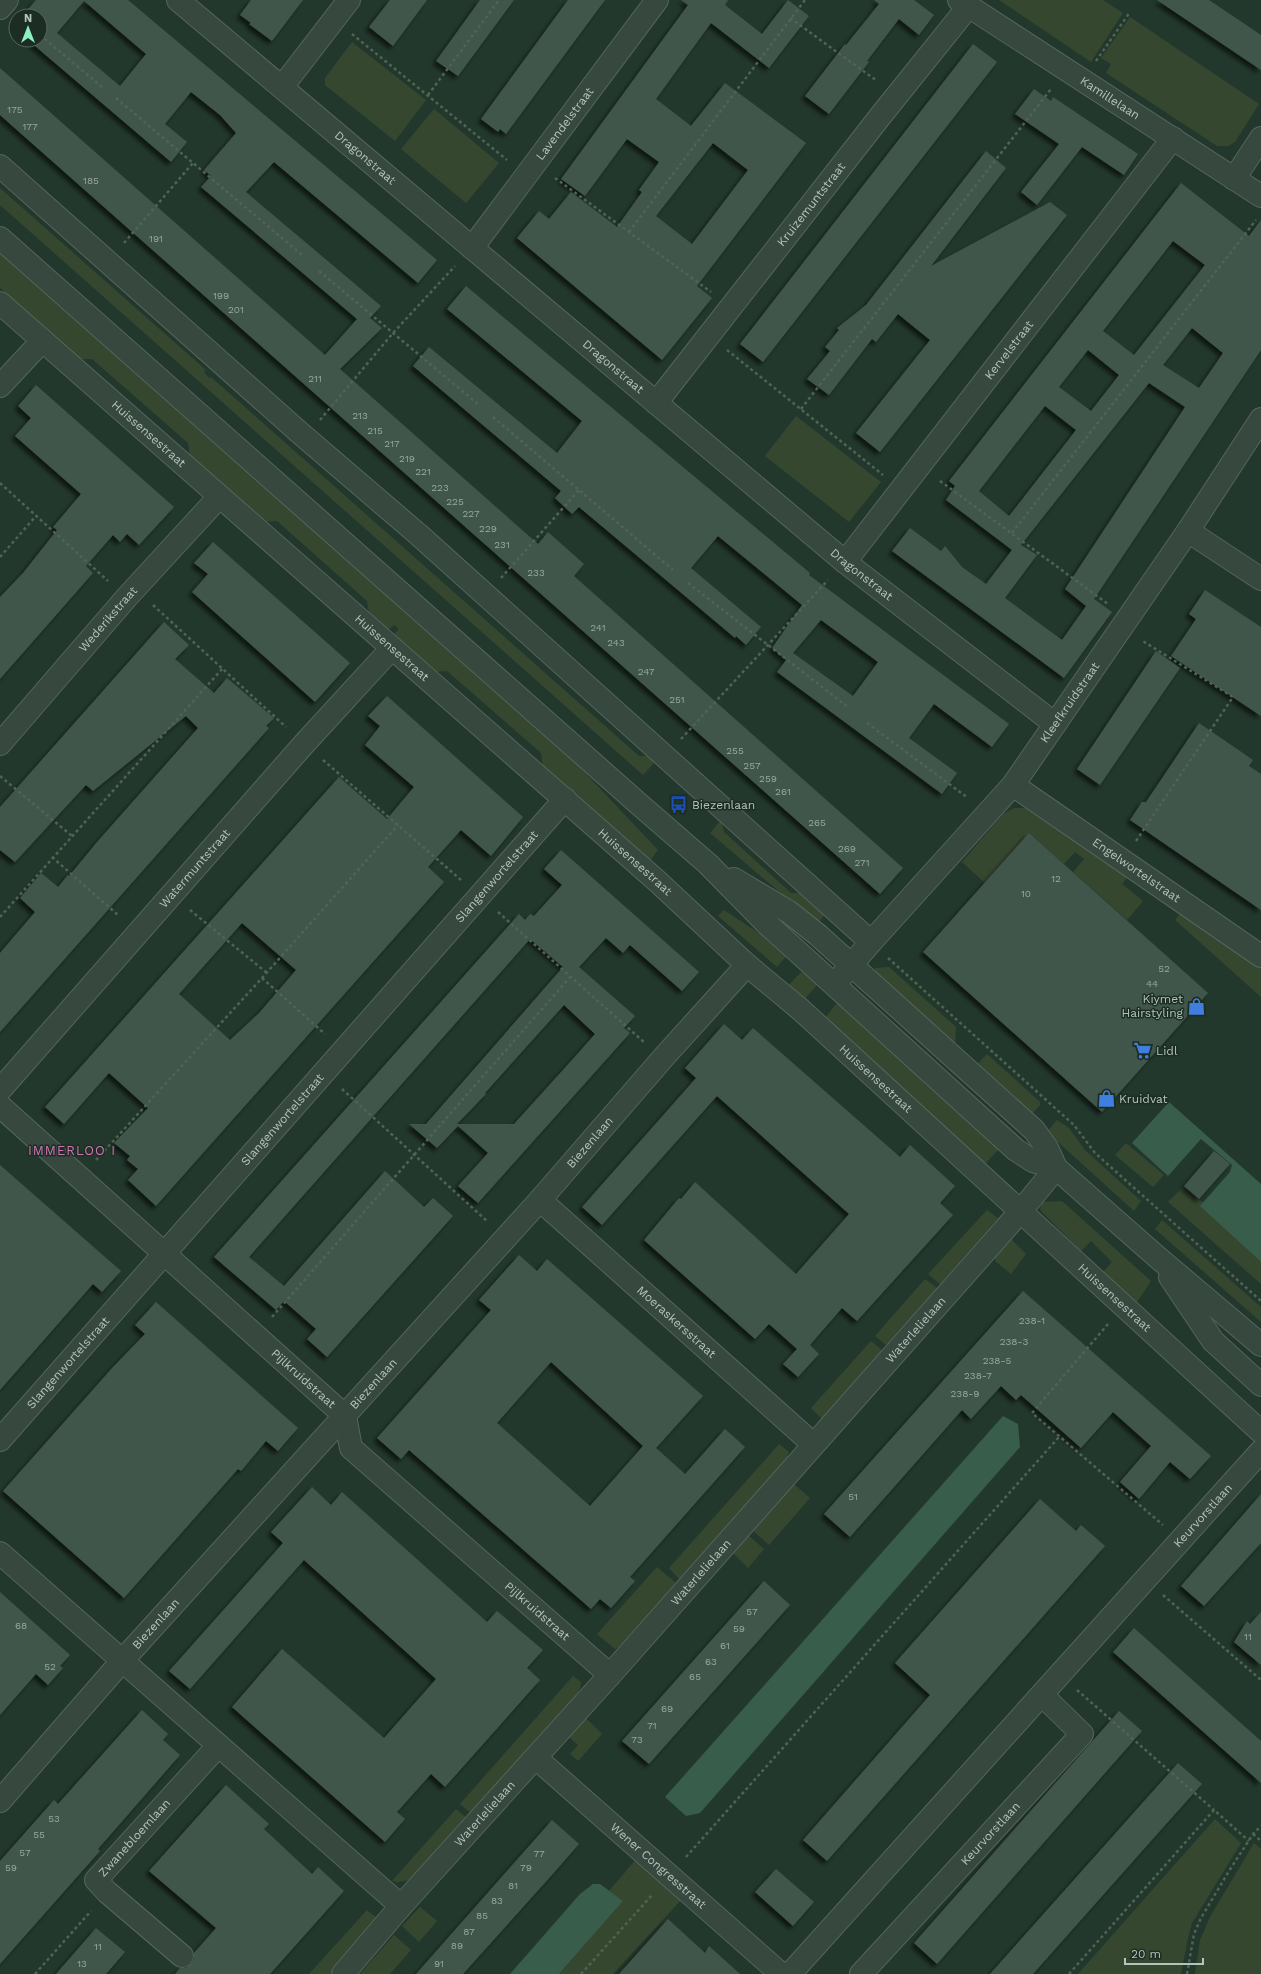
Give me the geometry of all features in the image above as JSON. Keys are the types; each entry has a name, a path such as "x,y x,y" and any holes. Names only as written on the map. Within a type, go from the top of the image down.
{"street":[{"path":"0,8 7,0"},
{"name":"Dragonstraat","path":"178,0 844,562 1055,724"},
{"path":"282,87 349,0"},
{"name":"Lavendelstraat","path":"472,248 657,0"},
{"name":"Kamillelaan","path":"964,4 1261,196"},
{"name":"Kruizemuntstraat","path":"656,403 710,336 730,307 897,95 964,4"},
{"name":"Kervelstraat","path":"844,562 1173,138"},
{"path":"1234,179 1261,138"},
{"path":"0,166 300,433 419,535 871,942"},
{"path":"0,238 708,864 766,923 835,984 1016,1150 1033,1161 1056,1168 1156,1256 1261,1345"},
{"name":"Huissensestraat","path":"0,303 657,881 747,966 801,1010 1261,1432"},
{"path":"0,386 42,341"},
{"name":"Kleefkruidstraat","path":"835,984 987,812 1013,785 1188,531 1261,419"},
{"name":"Wederikstraat","path":"0,744 131,593 219,497"},
{"path":"1188,531 1261,579"},
{"name":"Watermuntstraat","path":"0,1090 304,744 392,648"},
{"name":"Engelwortelstraat","path":"1013,785 1261,956"},
{"name":"Slangenwortelstraat","path":"0,1440 565,799"},
{"path":"708,864 789,912 851,966 1034,1130 1047,1148 1056,1168"},
{"name":"Biezenlaan","path":"0,1801 122,1661 345,1416 504,1237 540,1200 663,1058 747,966"},
{"name":"Pijlkruidstraat","path":"0,1106 166,1253 345,1416 351,1448 610,1675"},
{"name":"Waterlelielaan","path":"344,1974 401,1906 610,1675 1020,1212 1056,1168"},
{"name":"Moeraskersstraat","path":"540,1200 813,1444"},
{"path":"1156,1256 1213,1341 1261,1385"},
{"name":"Keurvorstlaan","path":"790,1974 1261,1451"},
{"path":"0,1553 401,1906"},
{"name":"Keurvorstlaan","path":"861,1974 1082,1734 1042,1695"},
{"name":"Zwanebloemlaan","path":"182,1956 107,1892 96,1880 218,1746"},
{"name":"Wener Congresstraat","path":"536,1758 781,1974"}],"path":[{"path":"428,95 499,0"},
{"path":"629,232 805,0"},
{"path":"801,409 1074,75 1130,12"},
{"path":"790,18 897,95"},
{"path":"334,20 428,95 530,169 629,232 730,307"},
{"path":"48,41 102,87"},
{"path":"116,98 302,256"},
{"path":"107,262 193,163"},
{"path":"1012,533 1261,213"},
{"path":"300,433 318,422 393,333 472,248"},
{"path":"319,271 479,406"},
{"path":"710,336 901,489"},
{"path":"493,417 674,570"},
{"path":"918,465 1012,533 1124,622 1233,697 1123,861"},
{"path":"0,483 36,516 222,669 304,744 480,896 663,1058"},
{"path":"486,596 579,490"},
{"path":"0,557 36,516"},
{"path":"665,757 766,645 844,562"},
{"path":"688,583 766,645 848,707"},
{"path":"0,916 222,669"},
{"path":"867,723 987,812"},
{"path":"0,776 72,836"},
{"path":"80,1178 267,973 398,825"},
{"path":"52,857 138,933"},
{"path":"172,895 267,973"},
{"path":"871,942 1074,1125 1095,1153 1261,1301"},
{"path":"256,1335 571,976"},
{"path":"262,978 343,1050"},
{"path":"324,1073 415,1154 504,1237"},
{"path":"1124,1306 1032,1412 1059,1437 1181,1541"},
{"path":"581,1974 670,1876 1059,1437"},
{"path":"1146,1580 1261,1680"},
{"path":"1060,1675 1249,1841"},
{"path":"1069,1974 1214,1810"},
{"path":"1187,1974 1194,1934 1201,1918 1253,1834 1261,1826"},
{"path":"1253,1834 1261,1841"},
{"path":"35,1974 107,1892"}],"shaded area":[{"path":"999,0 1103,0 1123,13 1091,62"},
{"path":"1130,17 1259,104 1235,142 1228,146 1217,146 1106,73 1111,64 1101,58"},
{"path":"352,42 426,100 395,141 325,85 325,78"},
{"path":"434,109 499,163 466,203 401,149"},
{"path":"0,188 206,370 204,372 209,378 211,377 639,756 650,756 656,761 643,775 0,205"},
{"path":"0,253 575,762 658,850 649,862 543,767 541,753 447,671 433,672 393,635 399,629 394,625 387,631 369,614 367,601 277,521 266,522 190,455 188,443 92,359 81,359 0,288"},
{"path":"796,416 881,482 849,522 765,456"},
{"path":"1014,808 1027,808 1129,875 1122,884 1143,901 1127,920 1073,872 1084,859 1075,852 1064,864 1029,833 985,883 962,862 1003,814"},
{"path":"721,820 724,832 791,893 805,893 827,912 817,924 710,833"},
{"path":"724,910 789,953 777,967 718,916"},
{"path":"1182,911 1261,964 1261,997 1175,920"},
{"path":"889,967 956,1027 955,1051 875,972 875,968"},
{"path":"804,969 818,980 817,985 803,1001 787,987"},
{"path":"838,1002 1002,1146 985,1164 824,1019"},
{"path":"987,1054 1040,1102 1040,1105 1029,1117 973,1069"},
{"path":"1169,1102 1261,1184 1261,1262 1200,1206 1230,1172 1232,1165 1201,1139 1168,1176 1132,1143"},
{"path":"1057,1120 1069,1128 1085,1150 1141,1201 1134,1211 1047,1132"},
{"path":"1126,1143 1164,1175 1153,1187 1115,1155"},
{"path":"1184,1186 1203,1203 1201,1206 1261,1262 1261,1284 1168,1202"},
{"path":"1062,1201 1151,1281 1137,1302 1103,1272 1112,1262 1091,1241 1081,1251 1040,1210 1042,1202"},
{"path":"987,1210 998,1218 940,1284 928,1274"},
{"path":"1162,1220 1261,1307 1261,1322 1155,1229"},
{"path":"1010,1238 1026,1254 1011,1274 996,1262 994,1256"},
{"path":"925,1279 937,1288 886,1345 875,1336"},
{"path":"871,1341 882,1350 826,1415 821,1418 811,1408"},
{"path":"1003,1416 1018,1424 1020,1447 700,1813 686,1816 665,1797"},
{"path":"779,1444 789,1452 786,1459 680,1580 669,1568"},
{"path":"792,1485 795,1485 810,1498 769,1545 752,1530"},
{"path":"748,1535 764,1549 748,1568 733,1553"},
{"path":"657,1567 676,1583 620,1646 615,1649 597,1634"},
{"path":"573,1676 581,1682 580,1689 573,1701 473,1815 460,1804"},
{"path":"585,1717 602,1734 578,1761 570,1754 578,1745 569,1737"},
{"path":"456,1809 468,1819 411,1880 398,1882 392,1881"},
{"path":"1215,1819 1241,1843 1192,1923 1181,1974 1078,1974"},
{"path":"1254,1843 1261,1849 1261,1974 1195,1974 1200,1940 1210,1917"},
{"path":"638,1857 683,1898 613,1974 559,1974 623,1901 609,1891"},
{"path":"593,1884 600,1884 623,1901 559,1974 510,1974 580,1894"},
{"path":"420,1907 437,1921 419,1942 402,1926"},
{"path":"367,1910 378,1919 332,1974 309,1974"},
{"path":"394,1935 411,1950 390,1974 360,1974"}],"building":[{"path":"36,0 128,0 437,260 418,283 274,162 246,192 381,306 370,318 382,328 340,369 538,544 548,532 584,564 574,576 903,868 880,894 0,115 0,68 325,355 357,319 201,187 211,176 204,170 236,133 220,115 191,92 165,124 187,142 171,162 37,48 48,48 48,8 29,8","holes":["84,1 146,54 120,86 57,33"]},
{"path":"251,0 303,0 272,41 249,24 251,23 240,15"},
{"path":"390,0 427,0 393,46 369,27"},
{"path":"480,0 514,0 458,76 436,61"},
{"path":"568,0 605,0 506,134 500,129 498,132 481,119"},
{"path":"681,0 728,0 725,5 762,34 788,0 809,16 769,68 711,23 656,99 691,126 725,83 806,143 697,286 712,298 662,360 517,238 539,211 549,219 571,192 617,227 642,192 639,190 659,162 627,139 585,196 561,179 688,5","holes":["713,143 748,170 692,244 656,216"]},
{"path":"874,0 914,0 934,15 919,35 899,19 867,61 869,62 829,114 805,96 845,44 846,45 879,4"},
{"path":"1157,0 1209,0 1261,35 1261,70"},
{"path":"973,44 997,62 763,362 740,344"},
{"path":"1034,89 1051,101 1053,97 1138,154 1124,175 1082,147 1037,205 1021,192 1059,144 1015,114"},
{"path":"986,151 1006,168 931,266 1050,202 1067,215 880,452 856,433 930,340 898,314 876,342 872,339 829,395 807,379 830,351 825,347 839,330 837,328 866,305"},
{"path":"1181,183 1249,236 1261,220 1261,350 1094,599 1112,612 1064,678 892,551 910,528 941,551 945,546 962,567 986,584 1012,550 946,500 955,486 949,481","holes":["1173,241 1205,265 1134,355 1103,331","1192,328 1223,353 1199,388 1163,365","1088,350 1119,375 1091,411 1059,387","1149,383 1185,407 1065,589 1086,606 1062,640 1005,598 1037,555 1021,545","1045,406 1076,430 1009,516 979,491"]},
{"path":"466,286 810,573 809,575 1009,724 992,747 934,704 909,738 957,773 942,794 777,672 786,660 772,648 802,605 718,536 691,568 761,627 746,645 736,636 735,638 579,507 572,514 555,498 561,491 413,366 429,347 557,453 582,421 447,309","holes":["821,620 878,662 853,696 793,653"]},
{"path":"36,385 174,507 139,545 127,534 120,542 113,535 86,566 93,573 0,679 0,597 23,573 57,530 53,527 81,494 15,436 31,418 18,406"},
{"path":"213,542 350,663 315,702 192,592 208,574 194,563"},
{"path":"1205,590 1261,627 1261,716 1171,656 1196,619 1189,614"},
{"path":"164,622 189,645 175,659 214,693 227,678 274,718 266,726 269,728 0,1032 0,953 35,912 20,898 41,873 58,887 198,728 186,716 93,791 86,785 15,862 0,850 0,807"},
{"path":"1156,651 1180,668 1100,785 1077,769"},
{"path":"387,696 523,817 491,856 461,830 428,867 444,882 156,1206 128,1180 138,1169 127,1160 130,1156 114,1143 148,1108 109,1073 64,1124 45,1107 339,777 387,819 414,787 365,745 380,726 368,716","holes":["242,923 296,970 259,1013 230,1040 179,994"]},
{"path":"1199,723 1253,760 1249,766 1261,774 1261,910 1130,820 1142,802 1146,802"},
{"path":"1029,833 1208,993 1102,1112 923,952"},
{"path":"561,850 699,972 682,991 630,945 623,953 606,938 579,967 635,1016 624,1028 630,1033 478,1203 458,1186 488,1153 458,1126 437,1148 409,1124 426,1124 563,967 530,939 249,1257 284,1286 385,1171 424,1207 433,1198 453,1216 327,1357 307,1339 316,1329 284,1301 276,1310 214,1257 519,914 525,920 530,914 534,916 562,885 544,869","holes":["564,1005 595,1034 514,1124 457,1124 486,1094 485,1093"]},
{"path":"724,1024 742,1040 753,1028 900,1157 910,1145 955,1186 940,1203 953,1215 857,1321 842,1308 810,1345 819,1354 798,1377 783,1364 797,1349 769,1324 755,1339 644,1240 679,1198 681,1199 695,1182 796,1274 849,1214 717,1096 602,1225 582,1207 696,1078 685,1068"},
{"path":"1214,1151 1230,1164 1199,1199 1184,1186"},
{"path":"0,1165 121,1271 102,1292 93,1284 0,1390"},
{"path":"519,1255 537,1271 547,1259 703,1396 656,1448 685,1474 725,1429 745,1447 630,1577 635,1581 611,1608 600,1599 591,1609 409,1450 401,1459 377,1438 491,1310 479,1300","holes":["551,1362 643,1446 590,1506 497,1423"]},
{"path":"1023,1291 1211,1456 1190,1479 1170,1462 1139,1499 1120,1482 1151,1446 1113,1412 1081,1448 1021,1395 1016,1400 1001,1386 971,1419 962,1410 850,1537 824,1514"},
{"path":"156,1302 298,1428 278,1451 266,1441 241,1471 238,1469 124,1598 3,1491 113,1367 145,1334 135,1325"},
{"path":"312,1487 331,1505 342,1492 487,1622 497,1611 543,1650 527,1668 540,1680 445,1787 431,1774 397,1812 405,1819 385,1842 232,1707 282,1649 384,1738 436,1679 304,1560 190,1689 169,1671 283,1543 271,1532"},
{"path":"1261,1494 1261,1543 1204,1606 1181,1586"},
{"path":"1040,1499 1076,1531 1081,1525 1105,1546 827,1861 803,1840 930,1695 895,1663"},
{"path":"764,1581 790,1605 649,1764 622,1741"},
{"path":"0,1592 70,1655 60,1666 63,1668 48,1685 36,1674 0,1715"},
{"path":"1261,1612 1261,1665 1234,1642 1247,1621 1250,1624"},
{"path":"1134,1628 1261,1741 1261,1783 1113,1652"},
{"path":"142,1710 168,1734 163,1740 180,1755 98,1849 100,1851 0,1964 0,1861 54,1800 58,1804"},
{"path":"1119,1711 1142,1731 937,1964 914,1943"},
{"path":"1178,1763 1202,1784 1033,1974 990,1974"},
{"path":"226,1785 269,1824 264,1829 312,1874 318,1867 344,1891 270,1974 175,1974 180,1968 186,1968 191,1964 194,1959 194,1953 216,1928 149,1871"},
{"path":"552,1820 579,1844 551,1876 463,1974 416,1974"},
{"path":"776,1869 814,1902 793,1926 755,1892"},
{"path":"668,1919 705,1953 709,1946 740,1974 619,1974"},
{"path":"96,1928 125,1952 106,1974 56,1974"}],"place":[{"name":"Biezenlaan","path":"679,805"},
{"name":"Kiymet Hairstyling","path":"1196,1006"},
{"name":"Lidl","path":"1143,1051"},
{"name":"Kruidvat","path":"1106,1099"}],"district":[{"name":"IMMERLOO I","path":"72,1150"}]}
